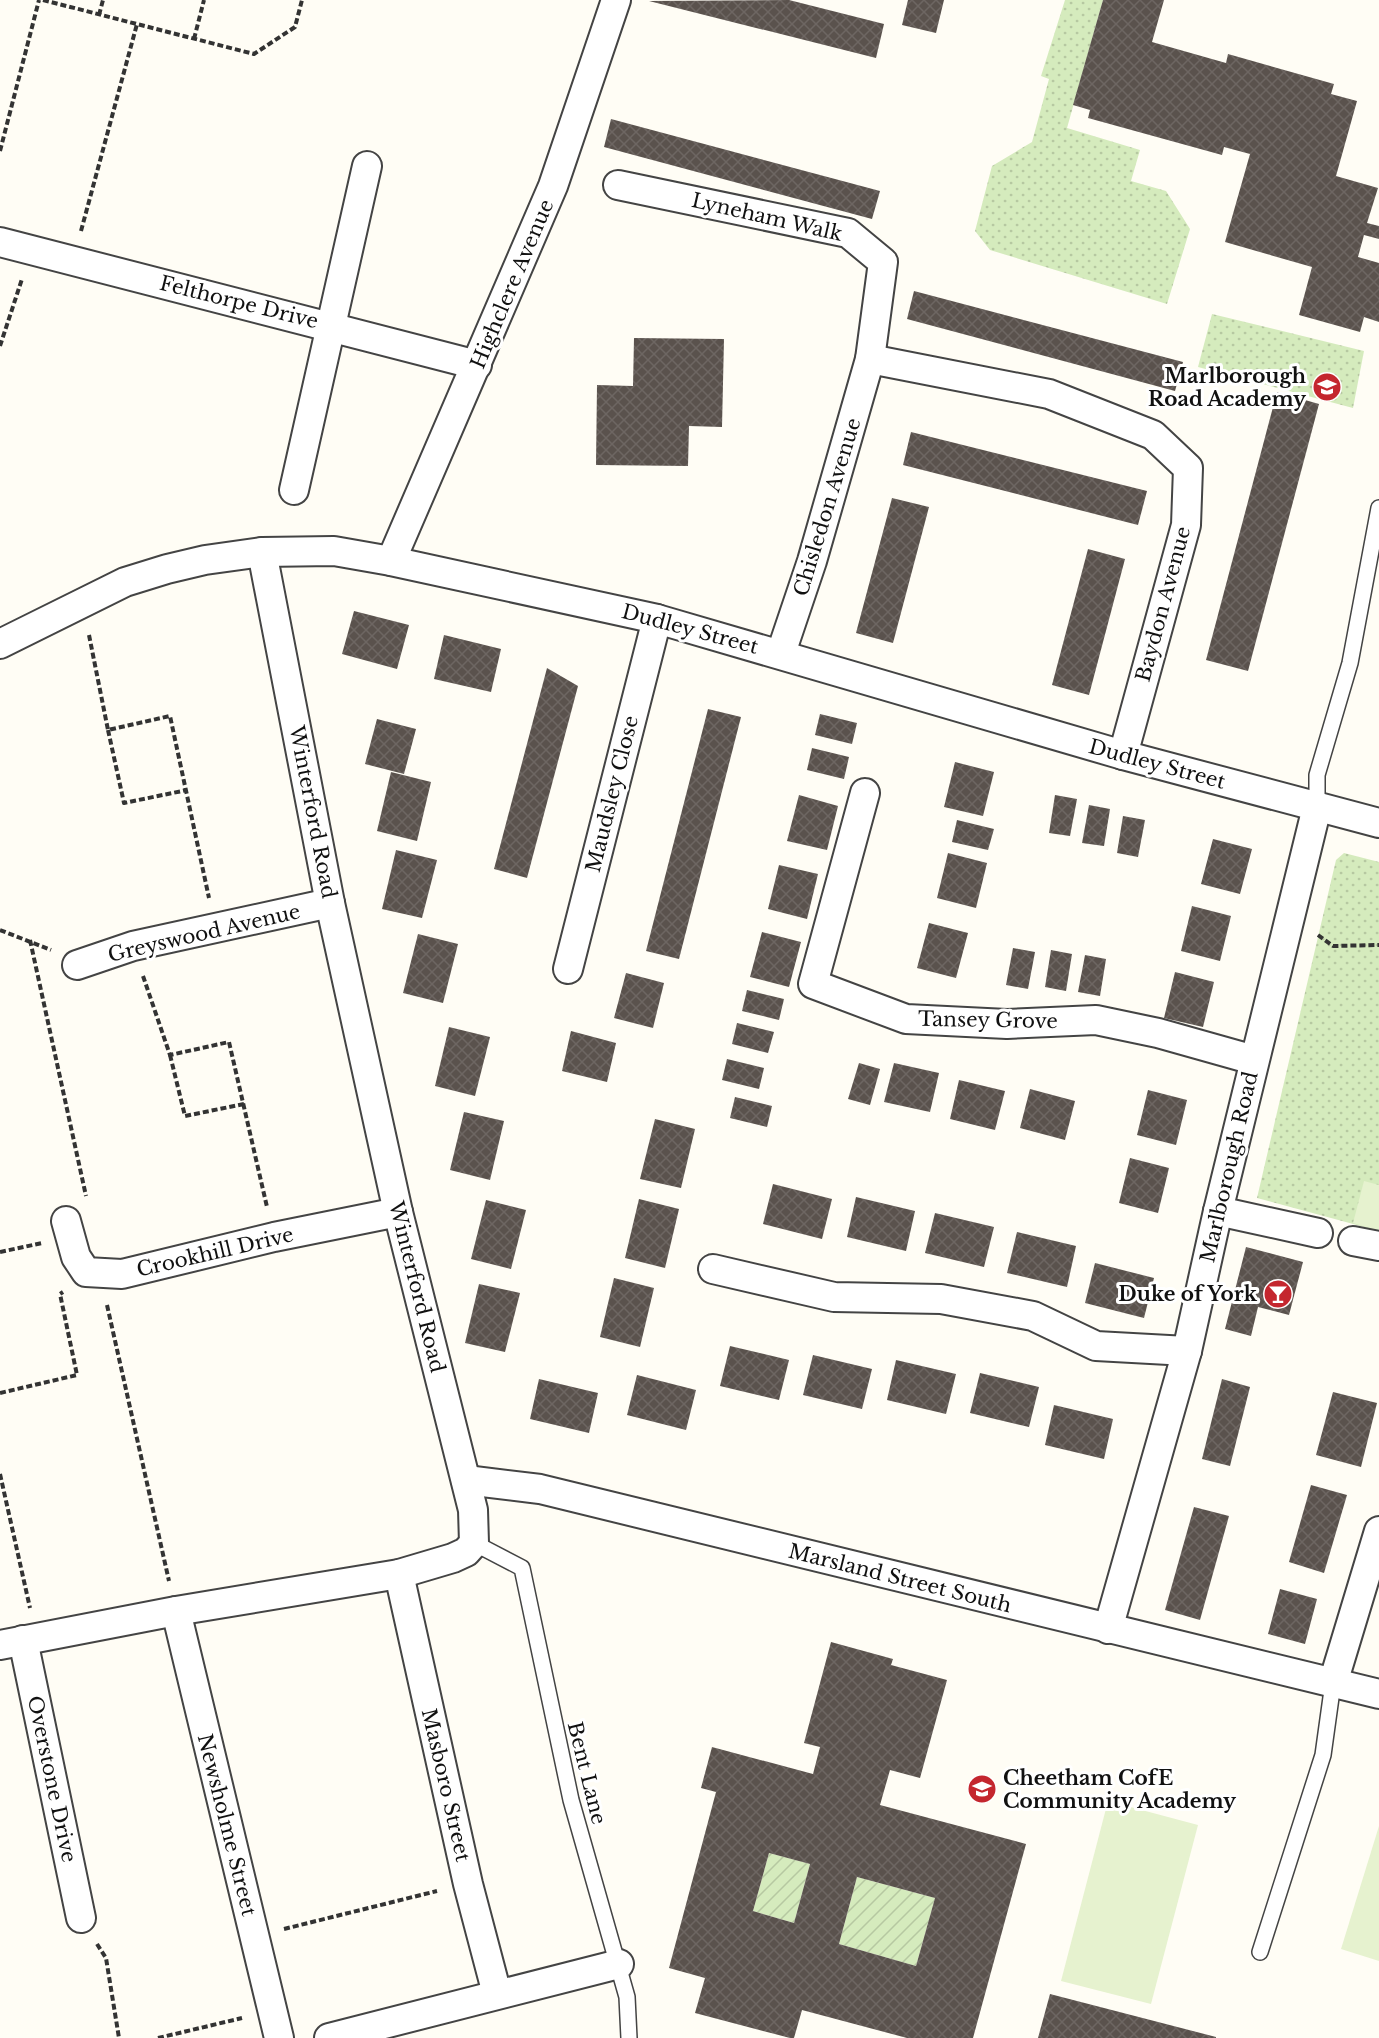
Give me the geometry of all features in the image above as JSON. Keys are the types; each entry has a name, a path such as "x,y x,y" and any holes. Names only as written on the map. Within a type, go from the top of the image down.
{"street":[{"name":"Highclere Avenue","path":"391,561 554,186 616,0"},
{"path":"294,490 367,166"},
{"name":"Lyneham Walk","path":"618,185 848,233 883,262 870,360"},
{"name":"Felthorpe Drive","path":"0,242 477,365"},
{"name":"Chisledon Avenue","path":"781,653 812,561 870,360"},
{"name":"Baydon Avenue","path":"870,360 1049,394 1153,435 1188,468 1186,525 1123,755"},
{"name":"Dudley Street","path":"0,644 125,582 166,569 205,560 262,552 334,551 391,561 657,619 781,653 1123,755 1379,823"},
{"name":"Winterford Road","path":"262,552 330,903 398,1212 466,1480 472,1510 474,1543"},
{"name":"Maudsley Close","path":"568,969 657,619"},
{"name":"Tansey Grove","path":"865,793 813,984 906,1019 1007,1024 1096,1020 1158,1033 1254,1060"},
{"name":"Marlborough Road","path":"1108,1629 1186,1351 1254,1060 1317,807"},
{"name":"Greyswood Avenue","path":"77,965 133,946 330,903"},
{"path":"1218,1211 1318,1233"},
{"name":"Crookhill Drive","path":"94,1273 122,1274 274,1237 398,1212"},
{"path":"67,1229 76,1257 94,1273"},
{"path":"713,1269 834,1297 941,1299 1033,1316 1096,1346 1186,1351"},
{"name":"Marsland Street South","path":"466,1480 540,1489 1379,1694"},
{"path":"1333,1683 1379,1531"},
{"path":"20,1641 176,1611 399,1574 453,1558 466,1552 474,1543"},
{"name":"Masboro Street","path":"399,1574 468,1884 497,1994"},
{"name":"Newsholme Street","path":"176,1611 279,2038"},
{"name":"Overstone Drive","path":"20,1641 81,1918"},
{"path":"329,2038 619,1964"}],"lane":[{"path":"1317,807 1317,775 1350,663 1379,508"},
{"name":"Bent Lane","path":"474,1543 522,1568 570,1800 627,1997 629,2038"},
{"path":"1260,1952 1323,1755 1333,1683"}],"path":[{"path":"0,151 41,0 254,54 295,27 302,0"},
{"path":"99,15 103,0"},
{"path":"194,39 204,0"},
{"path":"73,260 137,24"},
{"path":"0,346 31,249"},
{"path":"82,603 124,803 187,790"},
{"path":"108,730 170,716 215,928"},
{"path":"0,930 30,940 77,965"},
{"path":"0,1252 67,1229 87,1199 30,940"},
{"path":"1333,946 1379,945"},
{"path":"133,946 170,1055 185,1116 244,1104"},
{"path":"170,1055 229,1042 274,1237"},
{"path":"0,1393 77,1375 60,1294 94,1273 109,1316 176,1611"},
{"path":"0,1474 20,1641"},
{"path":"254,1936 468,1884"},
{"path":"81,1918 106,1958 119,2038"},
{"path":"158,2038 273,2011"}],"green space":[{"path":"1065,0 1103,0 1067,128 1140,150 1131,181 1166,191 1190,229 1167,304 990,250 975,231 992,166 1032,142 1049,79 1041,76"},
{"path":"1212,314 1364,351 1353,408 1198,367"},
{"path":"1344,853 1379,862 1379,1231 1257,1198 1336,860"},
{"path":"1364,1181 1379,1185 1379,1231 1353,1223"},
{"path":"1108,1801 1198,1825 1151,2004 1061,1981"},
{"path":"1379,1826 1379,1961 1341,1949"},
{"path":"769,1853 810,1864 794,1923 753,1911"},
{"path":"857,1877 935,1898 916,1966 839,1944"}],"building":[{"path":"789,0 884,24 876,58 649,1"},
{"path":"908,0 944,0 936,33 902,25"},
{"path":"1103,0 1164,0 1152,42 1226,63 1228,54 1334,84 1331,94 1357,101 1336,176 1378,188 1367,223 1379,226 1379,239 1364,235 1358,257 1379,263 1379,322 1364,317 1360,332 1299,315 1312,267 1225,242 1250,154 1224,147 1222,155 1088,118 1090,110 1073,105"},
{"path":"611,119 880,191 872,219 604,147"},
{"path":"914,291 1183,362 1175,391 907,319"},
{"path":"634,338 724,339 722,427 689,426 688,466 596,465 597,385 633,386"},
{"path":"1277,392 1319,404 1248,671 1206,660"},
{"path":"911,432 1147,491 1138,525 903,465"},
{"path":"892,498 929,507 893,643 856,633"},
{"path":"1088,549 1125,559 1089,695 1052,685"},
{"path":"354,611 409,625 397,669 342,654"},
{"path":"444,635 501,649 491,692 434,679"},
{"path":"547,668 578,686 527,878 494,869"},
{"path":"708,709 741,717 679,959 646,951"},
{"path":"820,714 857,723 852,744 815,735"},
{"path":"377,719 416,729 404,774 365,764"},
{"path":"812,748 849,757 844,779 807,770"},
{"path":"955,762 994,772 983,816 944,807"},
{"path":"391,772 431,782 417,841 377,831"},
{"path":"799,795 838,806 827,850 787,841"},
{"path":"1055,795 1077,799 1070,836 1049,833"},
{"path":"1089,805 1110,809 1104,846 1082,843"},
{"path":"1123,816 1145,820 1138,857 1117,853"},
{"path":"957,820 994,829 988,850 952,842"},
{"path":"1213,839 1252,849 1240,894 1201,884"},
{"path":"396,850 437,860 422,918 382,909"},
{"path":"948,853 987,863 976,908 937,898"},
{"path":"779,865 818,874 807,919 768,909"},
{"path":"1192,906 1231,916 1220,961 1181,951"},
{"path":"929,923 968,933 956,978 917,968"},
{"path":"762,932 801,942 789,987 750,977"},
{"path":"418,934 458,944 443,1003 403,993"},
{"path":"1013,948 1035,952 1028,989 1006,985"},
{"path":"1051,950 1072,954 1066,991 1045,987"},
{"path":"1085,955 1106,959 1100,996 1078,992"},
{"path":"1175,972 1214,982 1203,1027 1164,1018"},
{"path":"626,973 664,983 653,1028 614,1018"},
{"path":"747,990 784,999 779,1020 742,1011"},
{"path":"737,1023 774,1032 768,1053 732,1044"},
{"path":"449,1027 490,1037 475,1096 435,1086"},
{"path":"571,1031 616,1043 607,1082 562,1071"},
{"path":"727,1059 764,1068 759,1089 722,1080"},
{"path":"859,1063 880,1069 870,1105 848,1099"},
{"path":"894,1063 939,1073 930,1112 884,1102"},
{"path":"959,1080 1005,1091 995,1130 950,1119"},
{"path":"1030,1089 1075,1101 1065,1140 1020,1128"},
{"path":"1148,1090 1187,1100 1176,1145 1137,1135"},
{"path":"735,1097 772,1106 767,1127 730,1118"},
{"path":"464,1112 504,1121 490,1180 450,1170"},
{"path":"655,1119 695,1129 681,1188 640,1179"},
{"path":"1130,1158 1169,1168 1158,1213 1119,1203"},
{"path":"773,1184 832,1199 822,1239 763,1224"},
{"path":"856,1197 915,1211 906,1251 847,1237"},
{"path":"639,1199 679,1209 665,1268 625,1258"},
{"path":"486,1200 526,1210 511,1269 471,1259"},
{"path":"935,1213 994,1227 984,1267 925,1253"},
{"path":"1017,1232 1076,1246 1067,1287 1007,1273"},
{"path":"1246,1247 1303,1262 1289,1315 1258,1307 1251,1336 1225,1329"},
{"path":"1095,1263 1154,1278 1144,1318 1085,1303"},
{"path":"614,1278 654,1288 640,1347 600,1337"},
{"path":"479,1284 520,1293 505,1352 465,1343"},
{"path":"730,1346 789,1360 779,1400 720,1386"},
{"path":"813,1355 872,1369 862,1409 803,1395"},
{"path":"896,1360 956,1374 946,1414 887,1400"},
{"path":"980,1373 1039,1387 1029,1427 970,1413"},
{"path":"637,1375 696,1390 686,1430 627,1415"},
{"path":"539,1379 598,1393 589,1433 530,1419"},
{"path":"1222,1379 1250,1387 1230,1466 1202,1459"},
{"path":"1333,1392 1377,1403 1361,1467 1316,1455"},
{"path":"1054,1405 1113,1419 1104,1459 1045,1445"},
{"path":"1311,1485 1347,1495 1324,1573 1289,1562"},
{"path":"1194,1507 1229,1516 1200,1620 1165,1610"},
{"path":"1280,1589 1317,1599 1305,1644 1268,1634"},
{"path":"831,1642 893,1659 891,1665 947,1680 920,1778 890,1770 880,1805 1026,1844 973,2038 907,2038 802,2010 794,2038 790,2038 695,2013 705,1978 669,1968 716,1792 701,1788 712,1747 813,1774 820,1747 804,1743","holes":["769,1853 810,1864 794,1923 753,1911","857,1877 935,1898 916,1966 839,1944"]},
{"path":"1050,1994 1216,2037 1216,2038 1038,2038"}],"place":[{"name":"Marlborough Road Academy","path":"1327,387"},
{"name":"Duke of York","path":"1278,1294"},
{"name":"Cheetham CofE Community Academy","path":"982,1789"}]}
